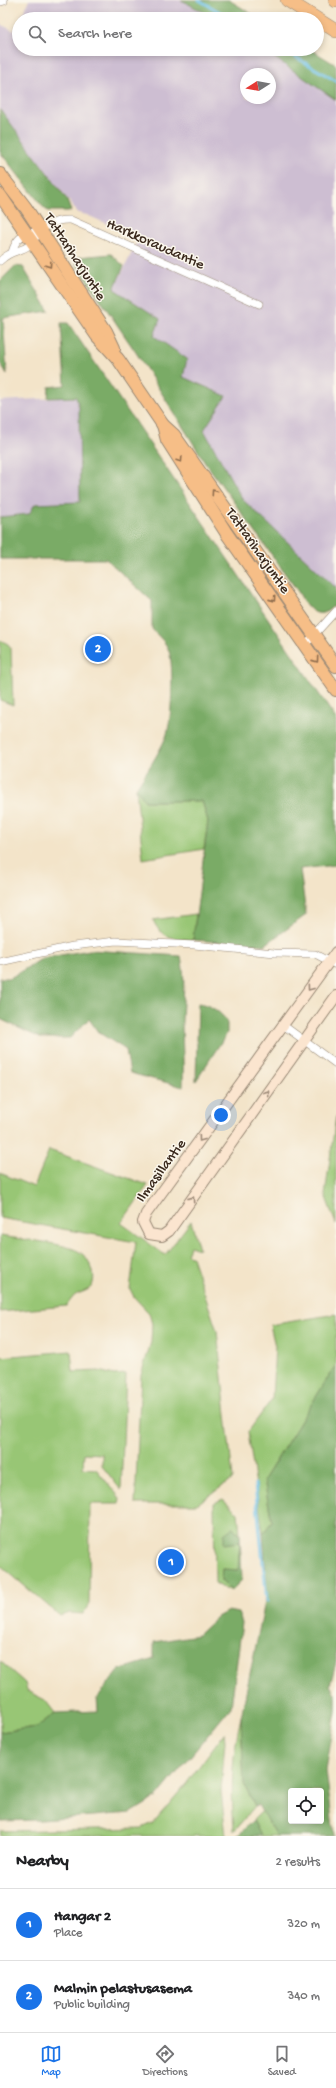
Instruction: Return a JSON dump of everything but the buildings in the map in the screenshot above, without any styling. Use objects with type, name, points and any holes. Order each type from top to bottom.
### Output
[{"type":"highway","points":[[287,0],[306,12]]},
{"type":"highway","points":[[324,23],[336,31]]},
{"type":"main road","name":"Tattariharjuntie","points":[[0,174],[40,230],[106,331],[118,359]]},
{"type":"main road","name":"Tattariharjuntie","points":[[0,195],[98,336],[118,359],[163,425],[174,435],[336,666]]},
{"type":"main road","name":"Tattariharjuntie","points":[[163,425],[167,440],[227,534],[336,690]]},
{"type":"main road","name":"Ilmasillantie","points":[[336,952],[333,963],[283,1025],[146,1214],[143,1222],[149,1234],[162,1236],[169,1231],[336,996]]},
{"type":"street","name":"Harkkoraudantie","points":[[12,252],[21,251],[31,238],[40,230],[55,221],[71,220],[259,304]]},
{"type":"street","points":[[0,261],[12,252],[15,242],[31,238],[40,230]]},
{"type":"street","points":[[305,645],[336,611]]},
{"type":"street","points":[[0,962],[73,946],[116,941],[194,945],[275,953],[315,954],[333,963]]},
{"type":"street","points":[[283,1025],[336,1064]]},
{"type":"shaded area","points":[[29,0],[181,0],[204,12],[23,12]]},
{"type":"shaded area","points":[[0,24],[12,30],[12,56],[272,56],[336,100],[336,590],[335,587],[242,499],[204,430],[225,396],[183,377],[187,359],[154,336],[160,319],[114,289],[139,238],[87,215],[78,213],[0,109]]},
{"type":"shaded area","points":[[76,397],[79,407],[80,503],[35,504],[29,514],[0,517],[0,401]]},
{"type":"green space","points":[[181,0],[229,0],[249,12],[204,12]]},
{"type":"green space","points":[[272,56],[321,56],[336,65],[336,100]]},
{"type":"green space","points":[[0,109],[66,198],[71,211],[48,211],[44,208],[0,152]]},
{"type":"green space","points":[[111,254],[124,266],[114,289],[160,319],[154,336],[187,359],[183,377],[226,396],[204,430],[242,499],[335,587],[336,586],[336,603],[330,609],[320,613],[315,612],[306,605],[299,593],[205,462],[137,354],[76,264],[78,257]]},
{"type":"green space","points":[[15,266],[23,267],[49,311],[3,318],[7,374],[0,363],[0,281]]},
{"type":"green space","points":[[61,323],[68,323],[336,719],[336,865],[300,869],[306,915],[265,945],[193,940],[208,821],[202,801],[145,801],[136,788],[156,757],[166,737],[170,719],[172,681],[171,658],[166,645],[152,629],[152,601],[106,559],[0,559],[0,517],[29,514],[35,504],[80,502],[79,407],[76,397],[48,398],[49,387],[65,385]]},
{"type":"green space","points":[[0,640],[8,644],[11,648],[13,705],[0,700]]},
{"type":"green space","points":[[136,788],[145,801],[202,801],[208,821],[204,849],[143,859]]},
{"type":"green space","points":[[196,914],[193,940],[174,938],[164,935],[156,927],[153,920]]},
{"type":"green space","points":[[90,950],[181,956],[184,981],[182,1020],[183,1087],[130,1073],[126,1050],[98,1032],[89,1019],[70,1038],[40,1038],[0,1019],[0,978],[10,978],[43,958]]},
{"type":"green space","points":[[198,1003],[211,1007],[221,1014],[227,1021],[227,1033],[196,1081]]},
{"type":"green space","points":[[336,1116],[336,1224],[325,1195]]},
{"type":"green space","points":[[49,1150],[148,1185],[121,1223],[165,1255],[191,1221],[199,1249],[190,1246],[187,1254],[192,1257],[217,1331],[233,1479],[197,1504],[135,1504],[141,1375],[151,1342],[152,1324],[149,1313],[134,1297],[130,1289],[136,1242],[0,1218],[0,1173],[34,1187]]},
{"type":"green space","points":[[0,1236],[55,1244],[81,1253],[89,1262],[93,1270],[94,1279],[92,1286],[88,1290],[74,1296],[66,1306],[0,1312]]},
{"type":"green space","points":[[336,1314],[336,1365],[264,1480],[272,1522],[263,1533],[248,1432],[272,1399],[275,1346],[270,1325]]},
{"type":"green space","points":[[71,1351],[73,1372],[99,1371],[114,1375],[126,1374],[121,1490],[102,1466],[102,1454],[84,1453],[83,1468],[96,1469],[120,1498],[119,1504],[90,1504],[89,1604],[83,1614],[69,1613],[60,1616],[0,1565],[0,1357]]},
{"type":"green space","points":[[336,1365],[336,1662],[330,1685],[336,1696],[336,1711],[326,1770],[334,1836],[276,1836],[258,1805],[255,1806],[244,1784],[241,1717],[267,1592],[263,1533],[272,1522],[264,1480]]},
{"type":"green space","points":[[223,1499],[238,1513],[240,1533],[232,1528],[240,1542],[238,1570],[222,1569],[221,1581],[232,1590],[225,1589],[215,1583],[214,1503]]},
{"type":"green space","points":[[232,1528],[240,1533],[242,1580],[232,1590],[221,1581],[222,1569],[238,1570],[240,1542],[224,1544],[224,1534]]},
{"type":"green space","points":[[228,1611],[238,1613],[242,1623],[231,1707],[157,1797],[131,1813],[41,1820],[0,1821],[0,1732],[37,1727],[55,1713],[98,1711],[97,1698],[119,1670],[154,1659],[154,1642],[198,1635],[217,1617]]},
{"type":"green space","points":[[0,1661],[25,1683],[27,1691],[45,1700],[55,1713],[37,1727],[0,1732]]},
{"type":"green space","points":[[241,1717],[244,1784],[255,1806],[234,1831],[232,1801],[233,1774],[235,1747]]},
{"type":"green space","points":[[224,1733],[225,1741],[221,1792],[226,1836],[1,1836],[0,1831],[142,1828],[153,1823],[186,1784]]},
{"type":"green space","points":[[262,1811],[276,1836],[261,1836],[253,1820]]},
{"type":"green space","points":[[253,1820],[261,1836],[238,1836],[238,1835]]},
{"type":"waterway","points":[[199,0],[220,12]]},
{"type":"waterway","points":[[294,56],[336,81]]},
{"type":"waterway","points":[[255,1484],[267,1601]]},
{"type":"place","name":"Malmin pelastusasema","points":[[98,649]]},
{"type":"place","name":"Hangar 2","points":[[171,1562]]}]
